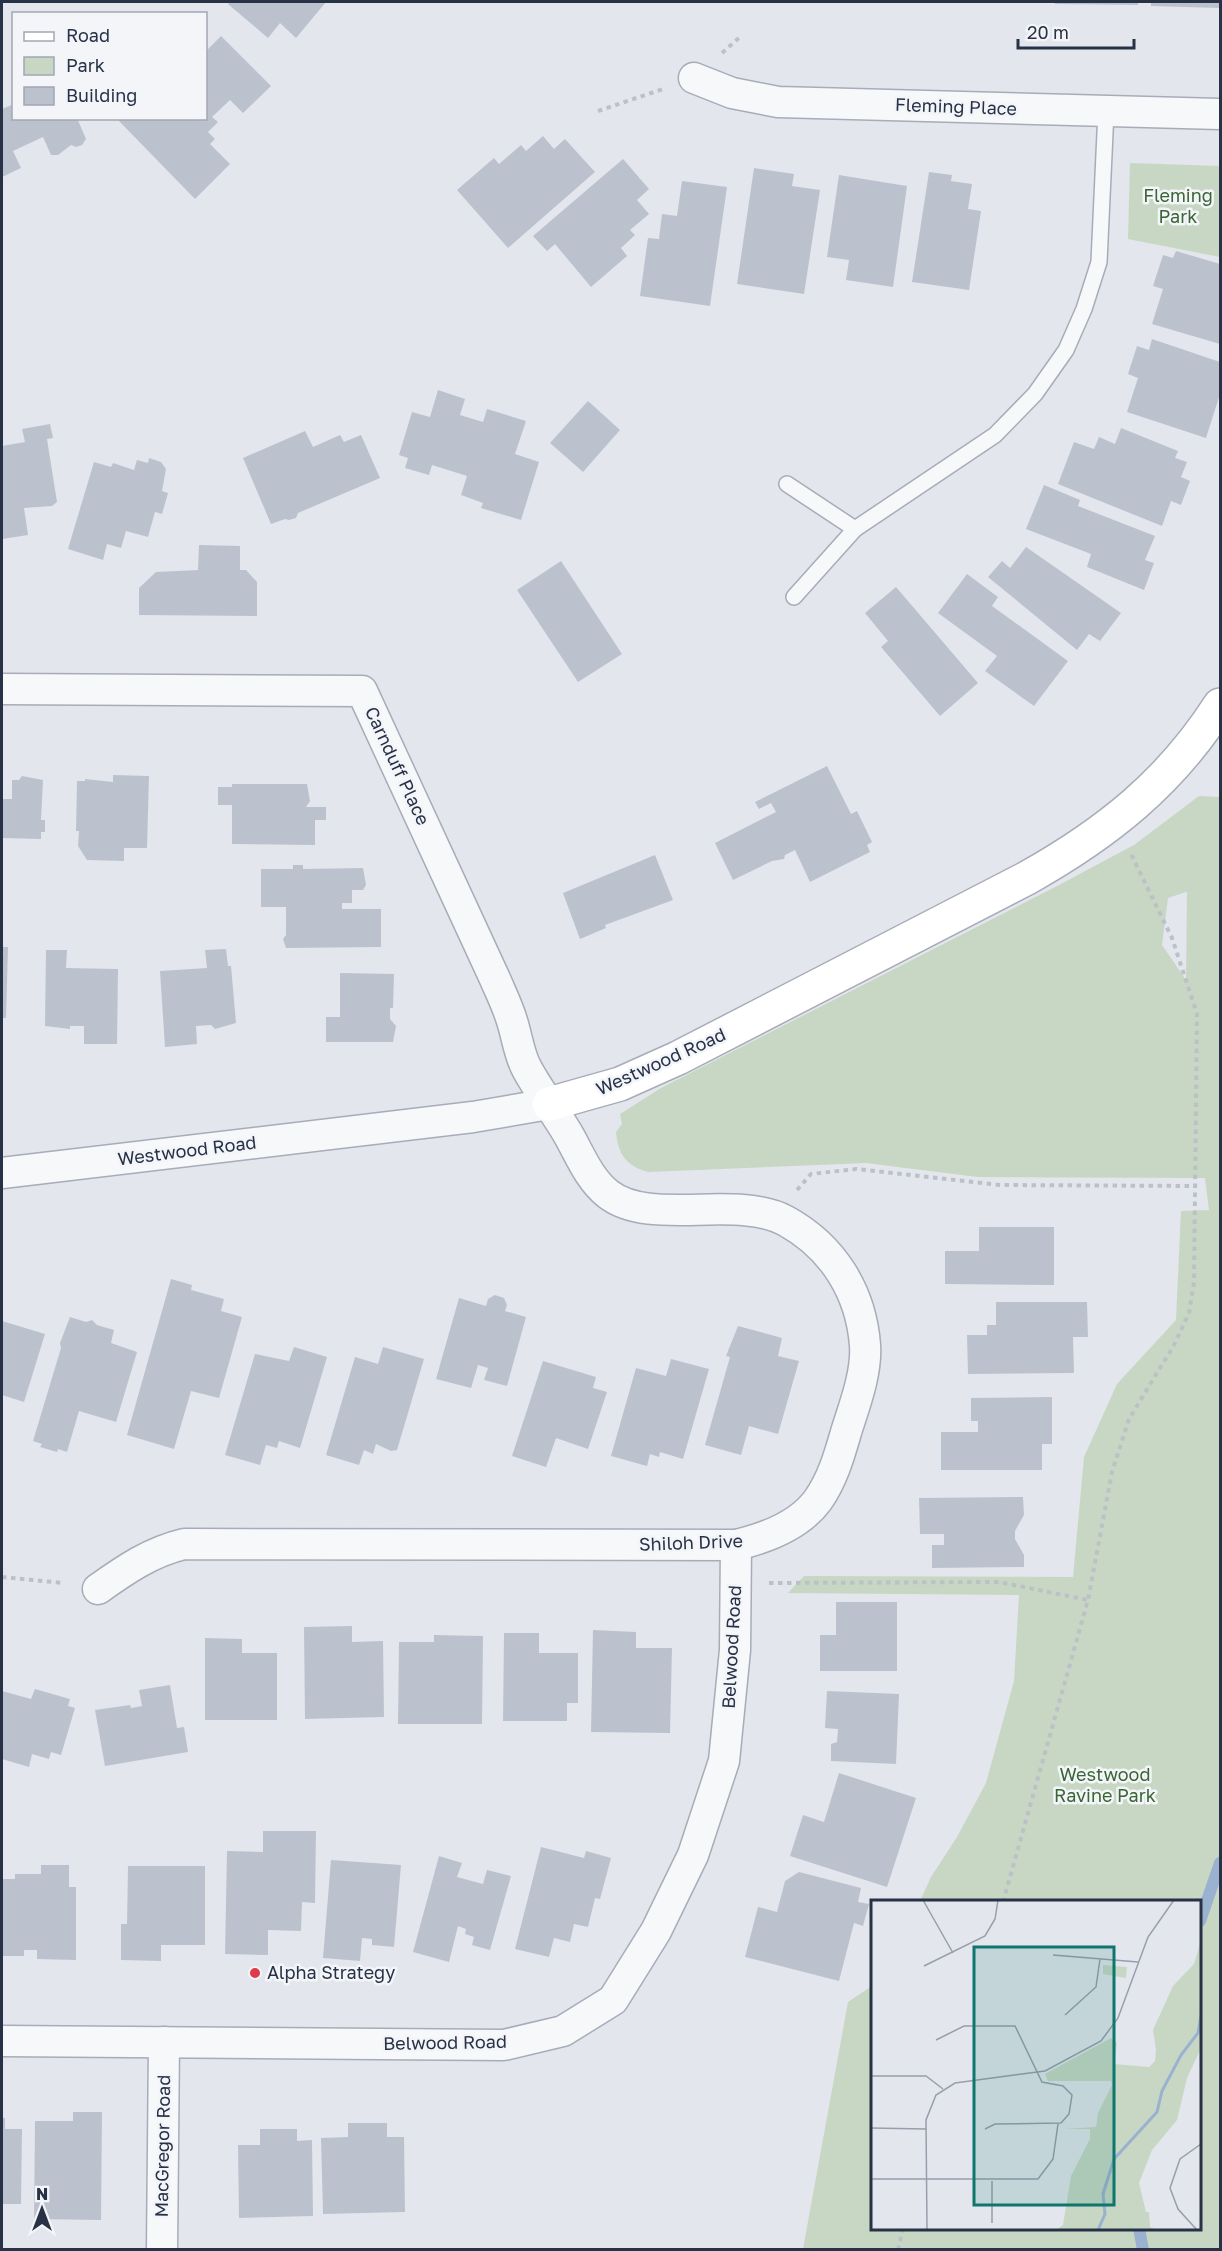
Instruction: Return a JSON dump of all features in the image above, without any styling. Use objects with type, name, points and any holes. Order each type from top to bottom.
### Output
[{"type":"street","name":"Fleming Place","points":[[694,78],[732,93],[778,102],[1221,114]]},
{"type":"street","name":"Carnduff Place","points":[[2,689],[362,691],[495,979],[512,1019],[527,1069],[549,1104]]},
{"type":"street","name":"Westwood Road","points":[[2,1173],[462,1118],[549,1104],[620,1084],[678,1058],[1073,852],[1115,822],[1162,781],[1202,734],[1221,705]]},
{"type":"street","name":"Shiloh Drive","points":[[98,1589],[139,1561],[160,1550],[184,1544],[736,1545],[761,1539],[791,1525],[817,1501],[836,1465],[858,1395],[866,1347],[856,1294],[832,1257],[809,1236],[784,1220],[731,1209],[654,1208],[633,1204],[609,1195],[594,1179],[549,1104]]},
{"type":"street","name":"Belwood Road","points":[[2,2041],[504,2045],[563,2031],[613,2000],[656,1931],[693,1855],[724,1761],[735,1650],[736,1545]]},
{"type":"street","name":"MacGregor Road","points":[[162,2250],[164,2042]]},
{"type":"lane","points":[[794,597],[855,529],[994,435],[1035,394],[1066,350],[1084,309],[1099,262],[1106,111]]},
{"type":"lane","points":[[787,484],[855,529]]},
{"type":"path","points":[[1004,1900],[1088,1600],[1112,1472],[1128,1419],[1174,1345],[1189,1313],[1194,1282],[1197,1014],[1172,938],[1115,822]]},
{"type":"path","points":[[795,1193],[811,1174],[856,1168],[1000,1185],[1196,1186]]},
{"type":"path","points":[[2,1577],[21,1577],[98,1589]]},
{"type":"path","points":[[765,1583],[999,1582],[1088,1600]]},
{"type":"path","points":[[898,2250],[903,2230]]},
{"type":"green space","name":"Fleming Park","points":[[1130,163],[1220,166],[1220,257],[1128,239]]},
{"type":"green space","name":"Westwood Ravine Park","points":[[1199,796],[1220,797],[1220,2249],[803,2249],[848,2002],[871,1985],[871,2230],[1201,2230],[1201,1900],[920,1900],[931,1877],[957,1837],[986,1783],[1014,1681],[1019,1595],[788,1593],[804,1576],[1073,1577],[1084,1457],[1117,1384],[1176,1320],[1181,1211],[1209,1210],[1205,1178],[978,1177],[866,1163],[648,1172],[634,1166],[624,1158],[616,1132],[622,1124],[620,1114],[661,1088],[1134,845]],"holes":[[[1187,892],[1186,980],[1162,945],[1168,898]]]},
{"type":"building","points":[[230,2],[326,2],[296,38],[280,23],[268,38],[228,4]]},
{"type":"building","points":[[1055,2],[1138,2],[1138,5],[1055,4]]},
{"type":"building","points":[[1151,2],[1219,2],[1219,8],[1151,6]]},
{"type":"building","points":[[221,36],[271,86],[243,113],[230,100],[212,117],[218,122],[208,132],[215,139],[210,144],[230,164],[195,199],[119,121],[207,120],[207,50]]},
{"type":"building","points":[[12,105],[12,120],[78,120],[86,139],[82,145],[76,147],[71,145],[58,155],[51,155],[43,137],[13,151],[21,168],[2,177],[2,109]]},
{"type":"building","points":[[543,136],[554,149],[565,139],[595,172],[508,248],[457,190],[494,158],[499,164],[521,145],[526,151]]},
{"type":"building","points":[[623,159],[649,189],[637,200],[649,214],[630,230],[635,235],[621,248],[627,256],[591,287],[555,244],[547,251],[533,236]]},
{"type":"building","points":[[754,168],[794,174],[792,186],[820,190],[804,294],[737,284]]},
{"type":"building","points":[[929,172],[952,175],[951,181],[972,184],[968,209],[981,211],[969,290],[912,282]]},
{"type":"building","points":[[839,175],[907,186],[893,287],[846,280],[849,260],[827,257]]},
{"type":"building","points":[[682,181],[727,187],[710,306],[640,296],[648,238],[659,239],[662,214],[677,216]]},
{"type":"building","points":[[1176,251],[1220,264],[1220,344],[1152,324],[1163,289],[1153,286],[1163,255],[1173,258]]},
{"type":"building","points":[[1152,339],[1220,362],[1220,394],[1206,438],[1127,412],[1138,378],[1128,374],[1137,346],[1149,350]]},
{"type":"building","points":[[438,390],[465,399],[460,415],[483,422],[487,409],[526,421],[515,454],[539,462],[521,520],[481,508],[483,503],[461,495],[467,476],[432,465],[429,475],[405,468],[408,458],[399,455],[412,412],[430,417]]},
{"type":"building","points":[[588,401],[620,430],[583,472],[550,443]]},
{"type":"building","points":[[50,424],[53,438],[47,439],[57,502],[52,506],[24,508],[28,535],[2,539],[2,446],[25,442],[22,429]]},
{"type":"building","points":[[1121,428],[1178,451],[1175,458],[1187,462],[1181,477],[1190,481],[1181,505],[1171,501],[1162,526],[1058,484],[1074,442],[1094,449],[1099,437],[1115,444]]},
{"type":"building","points":[[305,431],[313,447],[340,435],[344,442],[361,435],[380,478],[298,513],[296,518],[271,524],[243,458]]},
{"type":"building","points":[[149,458],[161,462],[166,469],[162,491],[168,493],[162,514],[155,512],[148,537],[126,531],[121,548],[107,544],[103,560],[68,549],[94,462],[111,467],[113,463],[134,470],[137,460],[148,463]]},
{"type":"building","points":[[1044,485],[1080,500],[1078,506],[1155,536],[1145,560],[1154,563],[1144,590],[1087,567],[1091,554],[1026,529]]},
{"type":"building","points":[[199,545],[240,546],[240,570],[246,570],[257,582],[257,616],[139,615],[139,588],[156,572],[198,570]]},
{"type":"building","points":[[1026,547],[1121,613],[1100,641],[1089,634],[1077,650],[988,577],[1002,561],[1010,568]]},
{"type":"building","points":[[561,561],[622,654],[578,682],[517,590]]},
{"type":"building","points":[[967,574],[998,597],[992,606],[1068,661],[1034,706],[985,671],[997,656],[938,613]]},
{"type":"building","points":[[896,587],[978,683],[940,716],[881,647],[888,641],[865,613]]},
{"type":"building","points":[[827,766],[851,814],[857,811],[872,842],[867,845],[870,852],[810,882],[795,850],[785,855],[784,859],[772,861],[733,880],[715,843],[776,812],[771,803],[759,809],[755,802]]},
{"type":"building","points":[[113,775],[149,776],[147,848],[124,848],[124,861],[87,860],[78,846],[79,831],[76,831],[77,781],[85,781],[85,779],[113,782]]},
{"type":"building","points":[[22,776],[43,780],[41,820],[45,820],[45,832],[41,832],[41,839],[2,838],[2,799],[12,799],[12,780],[19,780]]},
{"type":"building","points":[[232,784],[307,784],[310,801],[306,807],[326,807],[326,820],[315,820],[315,845],[232,844],[232,805],[218,805],[218,787],[232,787]]},
{"type":"building","points":[[655,855],[673,900],[605,925],[606,928],[580,939],[563,893]]},
{"type":"building","points":[[293,865],[303,865],[303,869],[363,868],[366,885],[363,890],[352,890],[352,903],[342,903],[342,909],[381,909],[381,947],[286,948],[283,939],[286,935],[286,907],[261,907],[261,869],[293,869]]},
{"type":"building","points":[[2,947],[8,947],[6,1018],[2,1018]]},
{"type":"building","points":[[226,949],[228,966],[231,966],[236,1023],[215,1029],[211,1025],[196,1026],[197,1044],[165,1047],[160,971],[207,968],[205,950]]},
{"type":"building","points":[[46,950],[67,950],[66,968],[118,969],[117,1044],[84,1044],[84,1026],[70,1026],[70,1029],[45,1026]]},
{"type":"building","points":[[340,973],[394,974],[393,1008],[390,1008],[390,1019],[396,1026],[393,1042],[326,1042],[326,1017],[340,1017]]},
{"type":"building","points":[[979,1227],[1054,1227],[1054,1285],[945,1284],[945,1251],[979,1251]]},
{"type":"building","points":[[171,1279],[192,1285],[191,1290],[224,1299],[221,1311],[242,1317],[219,1398],[191,1391],[174,1449],[127,1435]]},
{"type":"building","points":[[495,1295],[504,1298],[507,1305],[505,1311],[526,1317],[507,1386],[484,1380],[488,1368],[478,1365],[471,1388],[436,1379],[459,1298],[486,1306],[488,1299]]},
{"type":"building","points":[[996,1302],[1087,1302],[1088,1337],[1073,1337],[1074,1373],[968,1374],[967,1335],[987,1335],[987,1325],[996,1325]]},
{"type":"building","points":[[70,1317],[86,1322],[92,1320],[97,1325],[114,1330],[111,1343],[137,1352],[116,1422],[79,1411],[67,1452],[58,1449],[57,1452],[40,1447],[42,1444],[33,1441],[61,1348],[60,1343]]},
{"type":"building","points":[[2,1321],[45,1334],[24,1402],[2,1395]]},
{"type":"building","points":[[738,1326],[782,1338],[778,1356],[799,1361],[778,1434],[749,1426],[741,1455],[705,1445],[730,1357],[726,1356]]},
{"type":"building","points":[[294,1347],[327,1357],[300,1448],[279,1441],[277,1448],[266,1445],[260,1465],[225,1455],[255,1354],[289,1361]]},
{"type":"building","points":[[383,1347],[424,1359],[397,1450],[391,1451],[376,1444],[373,1454],[364,1450],[359,1465],[326,1455],[355,1357],[378,1364]]},
{"type":"building","points":[[671,1359],[709,1369],[683,1459],[660,1452],[659,1457],[650,1454],[647,1466],[611,1456],[636,1368],[666,1376]]},
{"type":"building","points":[[543,1361],[596,1377],[593,1388],[607,1392],[588,1449],[556,1438],[546,1467],[512,1456]]},
{"type":"building","points":[[1052,1397],[1052,1444],[1042,1444],[1042,1470],[941,1470],[941,1432],[978,1432],[978,1421],[971,1421],[971,1398]]},
{"type":"building","points":[[1023,1497],[1024,1515],[1015,1531],[1015,1539],[1024,1555],[1024,1567],[932,1568],[932,1545],[944,1545],[944,1534],[920,1534],[919,1498]]},
{"type":"building","points":[[836,1602],[897,1602],[897,1671],[820,1671],[820,1635],[836,1635]]},
{"type":"building","points":[[352,1626],[352,1642],[383,1641],[384,1717],[305,1719],[304,1627]]},
{"type":"building","points":[[593,1630],[636,1632],[636,1648],[672,1648],[670,1733],[591,1732]]},
{"type":"building","points":[[504,1633],[539,1633],[539,1653],[578,1653],[578,1703],[567,1703],[567,1721],[503,1721]]},
{"type":"building","points":[[434,1635],[483,1636],[482,1724],[398,1724],[399,1642],[434,1642]]},
{"type":"building","points":[[205,1638],[242,1639],[242,1653],[277,1653],[277,1720],[205,1720]]},
{"type":"building","points":[[170,1685],[177,1728],[184,1727],[188,1752],[105,1766],[95,1710],[130,1705],[131,1708],[142,1706],[139,1690]]},
{"type":"building","points":[[35,1689],[70,1699],[68,1706],[75,1708],[61,1755],[51,1752],[49,1759],[32,1754],[29,1767],[2,1759],[2,1691],[31,1699]]},
{"type":"building","points":[[827,1691],[899,1694],[896,1764],[831,1761],[831,1744],[837,1742],[838,1729],[825,1728]]},
{"type":"building","points":[[839,1773],[916,1798],[887,1887],[790,1856],[803,1815],[824,1822]]},
{"type":"building","points":[[263,1831],[316,1831],[315,1903],[302,1902],[301,1931],[268,1930],[268,1955],[225,1954],[227,1851],[263,1852]]},
{"type":"building","points":[[541,1847],[584,1858],[586,1851],[611,1858],[600,1899],[595,1898],[588,1927],[574,1924],[570,1942],[554,1938],[549,1957],[515,1949]]},
{"type":"building","points":[[439,1856],[462,1863],[457,1877],[483,1884],[487,1870],[511,1876],[490,1950],[472,1945],[474,1937],[465,1934],[466,1929],[458,1926],[449,1962],[413,1952]]},
{"type":"building","points":[[331,1860],[401,1865],[394,1947],[372,1945],[372,1939],[362,1938],[360,1961],[323,1958]]},
{"type":"building","points":[[41,1865],[69,1865],[69,1887],[76,1887],[76,1960],[37,1959],[37,1950],[24,1950],[24,1956],[2,1956],[2,1879],[15,1879],[15,1874],[41,1874]]},
{"type":"building","points":[[128,1866],[205,1866],[205,1945],[161,1945],[161,1961],[121,1960],[121,1924],[127,1924]]},
{"type":"building","points":[[799,1872],[861,1888],[858,1902],[869,1904],[863,1926],[854,1923],[839,1981],[745,1957],[758,1907],[777,1912],[785,1881]]},
{"type":"building","points":[[73,2112],[102,2112],[101,2220],[34,2219],[35,2121],[73,2121]]},
{"type":"building","points":[[2,2118],[5,2118],[5,2129],[22,2129],[21,2204],[2,2204]]},
{"type":"building","points":[[348,2123],[387,2123],[387,2137],[404,2137],[405,2212],[323,2214],[321,2138],[348,2137]]},
{"type":"building","points":[[260,2129],[297,2129],[297,2141],[312,2140],[313,2216],[239,2218],[238,2145],[260,2145]]},
{"type":"waterway","points":[[1201,1918],[1220,1863]]},
{"type":"waterway","points":[[1139,2230],[1143,2250]]},
{"type":"place","name":"Alpha Strategy","points":[[255,1973]]}]
